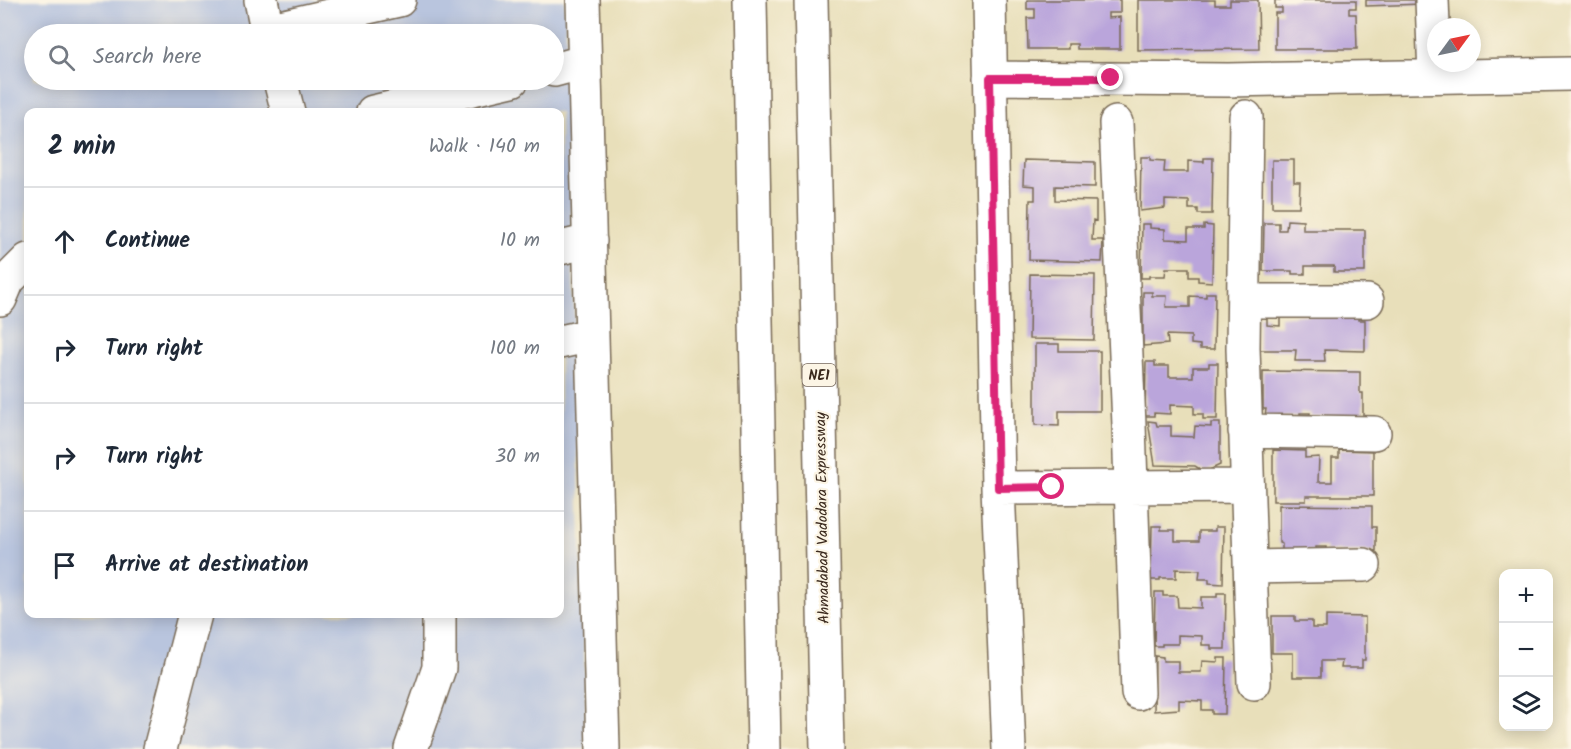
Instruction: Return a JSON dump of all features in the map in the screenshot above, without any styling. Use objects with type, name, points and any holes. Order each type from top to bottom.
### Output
[{"type":"main road","points":[[266,22],[399,0]]},
{"type":"main road","points":[[583,0],[569,66],[574,245],[592,335],[603,749]]},
{"type":"main road","points":[[750,0],[764,749]]},
{"type":"main road","name":"Ahmadabad Vadodara Expressway","points":[[811,0],[827,749]]},
{"type":"main road","points":[[988,0],[998,488],[1009,749]]},
{"type":"main road","points":[[1432,0],[1435,75]]},
{"type":"main road","points":[[990,78],[1228,80],[1571,74]]},
{"type":"main road","points":[[282,90],[287,108]]},
{"type":"main road","points":[[390,108],[469,90]]},
{"type":"main road","points":[[1246,117],[1245,431],[1254,683]]},
{"type":"main road","points":[[1116,123],[1138,693]]},
{"type":"main road","points":[[0,298],[8,280],[24,264]]},
{"type":"main road","points":[[1244,301],[1367,301]]},
{"type":"main road","points":[[564,341],[592,335]]},
{"type":"main road","points":[[1245,431],[1374,433]]},
{"type":"main road","points":[[998,488],[1247,486]]},
{"type":"main road","points":[[1250,567],[1364,565]]},
{"type":"main road","points":[[160,749],[194,618]]},
{"type":"main road","points":[[411,749],[439,668],[439,618]]},
{"type":"shaded area","points":[[0,0],[565,0],[587,749],[0,749]]},
{"type":"building","points":[[1027,0],[1120,0],[1120,13],[1108,13],[1108,18],[1120,17],[1120,49],[1077,49],[1077,44],[1068,44],[1068,49],[1028,49],[1027,18],[1035,18],[1035,9],[1027,9]]},
{"type":"building","points":[[1138,0],[1215,0],[1215,5],[1230,5],[1230,0],[1258,0],[1259,49],[1138,50]]},
{"type":"building","points":[[1275,0],[1356,0],[1356,8],[1349,8],[1349,14],[1356,14],[1357,49],[1275,49],[1275,13],[1282,13],[1282,8],[1275,8]]},
{"type":"building","points":[[1366,0],[1421,0],[1422,4],[1366,6]]},
{"type":"building","points":[[1141,157],[1165,161],[1164,172],[1188,172],[1188,161],[1204,162],[1204,158],[1213,158],[1212,214],[1198,214],[1198,209],[1189,209],[1189,201],[1165,200],[1165,208],[1140,211]]},
{"type":"building","points":[[1024,160],[1095,162],[1095,187],[1055,186],[1055,200],[1096,201],[1096,221],[1093,220],[1092,240],[1103,240],[1102,262],[1029,260],[1030,200],[1035,200],[1035,186],[1023,185]]},
{"type":"building","points":[[1272,160],[1294,160],[1294,182],[1300,182],[1299,207],[1272,207]]},
{"type":"building","points":[[1287,220],[1303,221],[1303,230],[1365,230],[1365,272],[1334,272],[1334,266],[1305,266],[1305,274],[1292,274],[1292,271],[1263,271],[1264,223],[1279,223],[1279,230],[1286,230]]},
{"type":"building","points":[[1142,224],[1150,224],[1150,228],[1165,229],[1165,239],[1188,240],[1188,229],[1204,229],[1204,225],[1213,226],[1212,282],[1198,281],[1198,277],[1189,277],[1189,268],[1166,268],[1165,276],[1141,278]]},
{"type":"building","points":[[1030,274],[1095,275],[1094,340],[1029,339]]},
{"type":"building","points":[[1143,292],[1152,292],[1152,296],[1167,296],[1166,307],[1190,307],[1190,296],[1206,297],[1206,293],[1215,293],[1214,349],[1200,349],[1200,345],[1191,344],[1191,336],[1167,335],[1168,344],[1143,346]]},
{"type":"building","points":[[1358,310],[1358,320],[1365,320],[1365,351],[1324,350],[1325,361],[1295,361],[1296,350],[1259,350],[1259,316],[1267,317],[1267,325],[1280,326],[1280,317]]},
{"type":"building","points":[[1035,344],[1059,344],[1059,351],[1100,351],[1100,411],[1059,411],[1059,426],[1035,425]]},
{"type":"building","points":[[1146,362],[1155,362],[1155,366],[1169,366],[1169,377],[1193,377],[1193,367],[1209,367],[1209,363],[1218,363],[1217,419],[1203,419],[1203,414],[1194,414],[1194,406],[1170,405],[1170,414],[1154,413],[1154,416],[1145,416]]},
{"type":"building","points":[[1263,371],[1360,372],[1363,417],[1310,417],[1310,413],[1300,413],[1300,417],[1265,416]]},
{"type":"building","points":[[1148,421],[1156,422],[1157,426],[1171,426],[1171,436],[1194,437],[1195,426],[1211,427],[1211,423],[1220,423],[1220,465],[1205,472],[1195,466],[1155,465]]},
{"type":"building","points":[[1273,450],[1305,451],[1305,458],[1319,457],[1318,482],[1332,482],[1332,458],[1339,458],[1339,450],[1373,451],[1373,496],[1306,496],[1306,501],[1273,501]]},
{"type":"building","points":[[1279,505],[1372,506],[1372,527],[1376,527],[1376,551],[1326,551],[1326,547],[1316,547],[1316,551],[1282,551],[1282,544],[1279,543]]},
{"type":"building","points":[[1152,526],[1161,526],[1161,530],[1175,530],[1175,541],[1199,541],[1199,531],[1215,531],[1215,527],[1224,527],[1223,584],[1209,583],[1209,579],[1199,579],[1200,570],[1176,569],[1176,578],[1151,580]]},
{"type":"building","points":[[1155,592],[1163,592],[1163,596],[1177,596],[1178,607],[1201,608],[1201,597],[1217,597],[1217,593],[1226,593],[1225,649],[1211,649],[1211,645],[1202,645],[1202,636],[1178,635],[1178,644],[1154,646]]},
{"type":"building","points":[[1272,616],[1295,616],[1295,621],[1312,621],[1312,628],[1326,628],[1326,616],[1365,617],[1365,660],[1362,660],[1362,668],[1341,668],[1342,661],[1321,661],[1321,677],[1293,677],[1293,653],[1272,653]]},
{"type":"building","points":[[1155,656],[1163,657],[1163,661],[1178,661],[1178,672],[1201,672],[1202,661],[1218,662],[1218,658],[1226,658],[1225,714],[1212,714],[1212,710],[1202,710],[1202,701],[1179,700],[1179,709],[1154,711]]},
{"type":"route","points":[[1052,487],[998,488],[990,78],[1111,78]]}]
